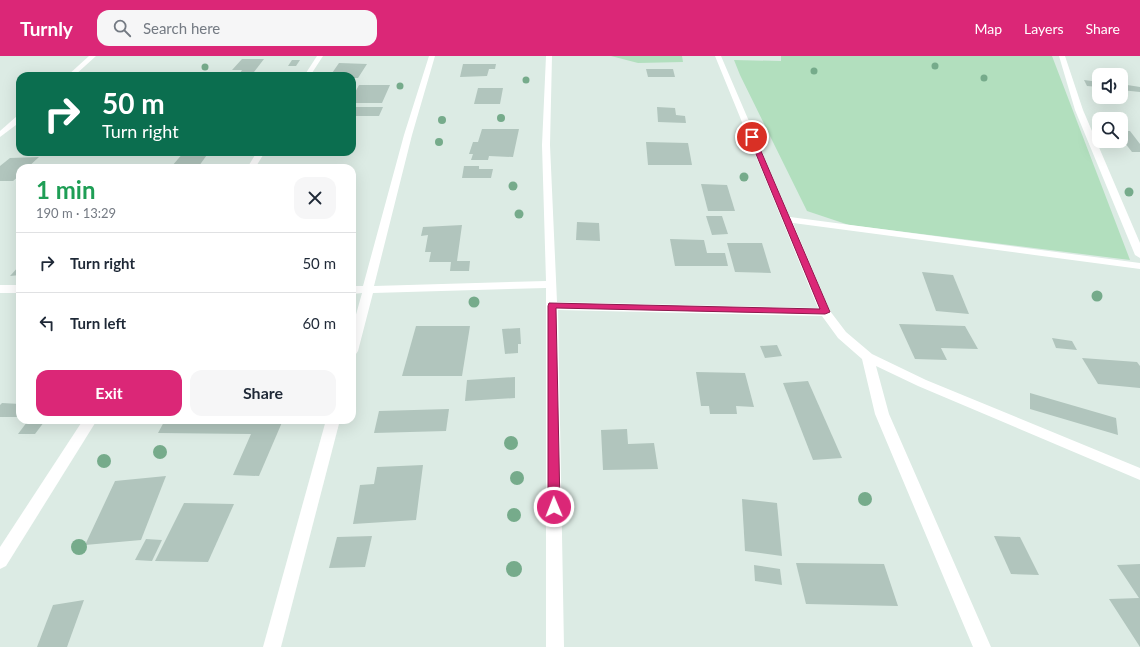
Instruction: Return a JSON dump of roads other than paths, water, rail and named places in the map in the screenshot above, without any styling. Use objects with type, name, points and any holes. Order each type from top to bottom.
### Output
[{"type":"street","points":[[75,72],[94,56]]},
{"type":"street","points":[[310,72],[320,56]]},
{"type":"street","points":[[356,336],[408,135],[432,56]]},
{"type":"street","points":[[549,56],[546,145],[552,306],[555,647]]},
{"type":"street","points":[[718,56],[825,312],[842,335],[868,357],[922,382],[1140,474]]},
{"type":"street","points":[[1062,56],[1079,110],[1140,255]]},
{"type":"street","points":[[0,135],[16,121]]},
{"type":"street","points":[[786,219],[1140,266]]},
{"type":"street","points":[[356,290],[551,284]]},
{"type":"street","points":[[0,289],[16,289]]},
{"type":"street","points":[[552,306],[825,312]]},
{"type":"street","points":[[868,357],[882,414],[982,647]]},
{"type":"street","points":[[0,561],[87,424]]},
{"type":"street","points":[[272,647],[333,424]]}]
